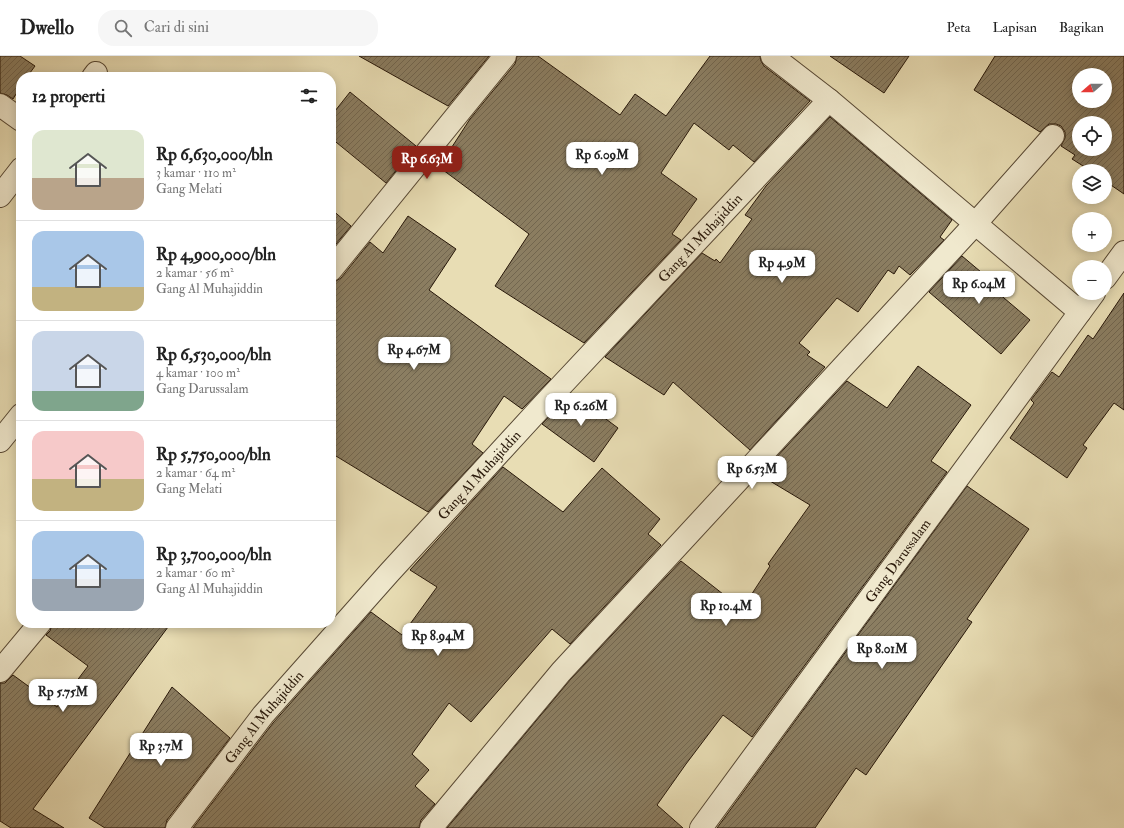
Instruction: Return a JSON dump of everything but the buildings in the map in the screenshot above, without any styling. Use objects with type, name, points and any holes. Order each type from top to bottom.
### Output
[{"type":"street","points":[[772,56],[829,100],[1080,312]]},
{"type":"street","points":[[336,264],[500,62]]},
{"type":"street","name":"Gang Al Muhajiddin","points":[[177,828],[263,714],[383,579],[829,100]]},
{"type":"street","points":[[0,105],[16,116]]},
{"type":"street","points":[[431,828],[561,672],[975,224],[1053,136]]},
{"type":"street","points":[[0,196],[16,175]]},
{"type":"street","points":[[1112,268],[1124,252]]},
{"type":"street","name":"Gang Darussalam","points":[[701,828],[1089,300]]},
{"type":"street","points":[[0,440],[16,421]]},
{"type":"street","points":[[0,671],[36,628]]}]
